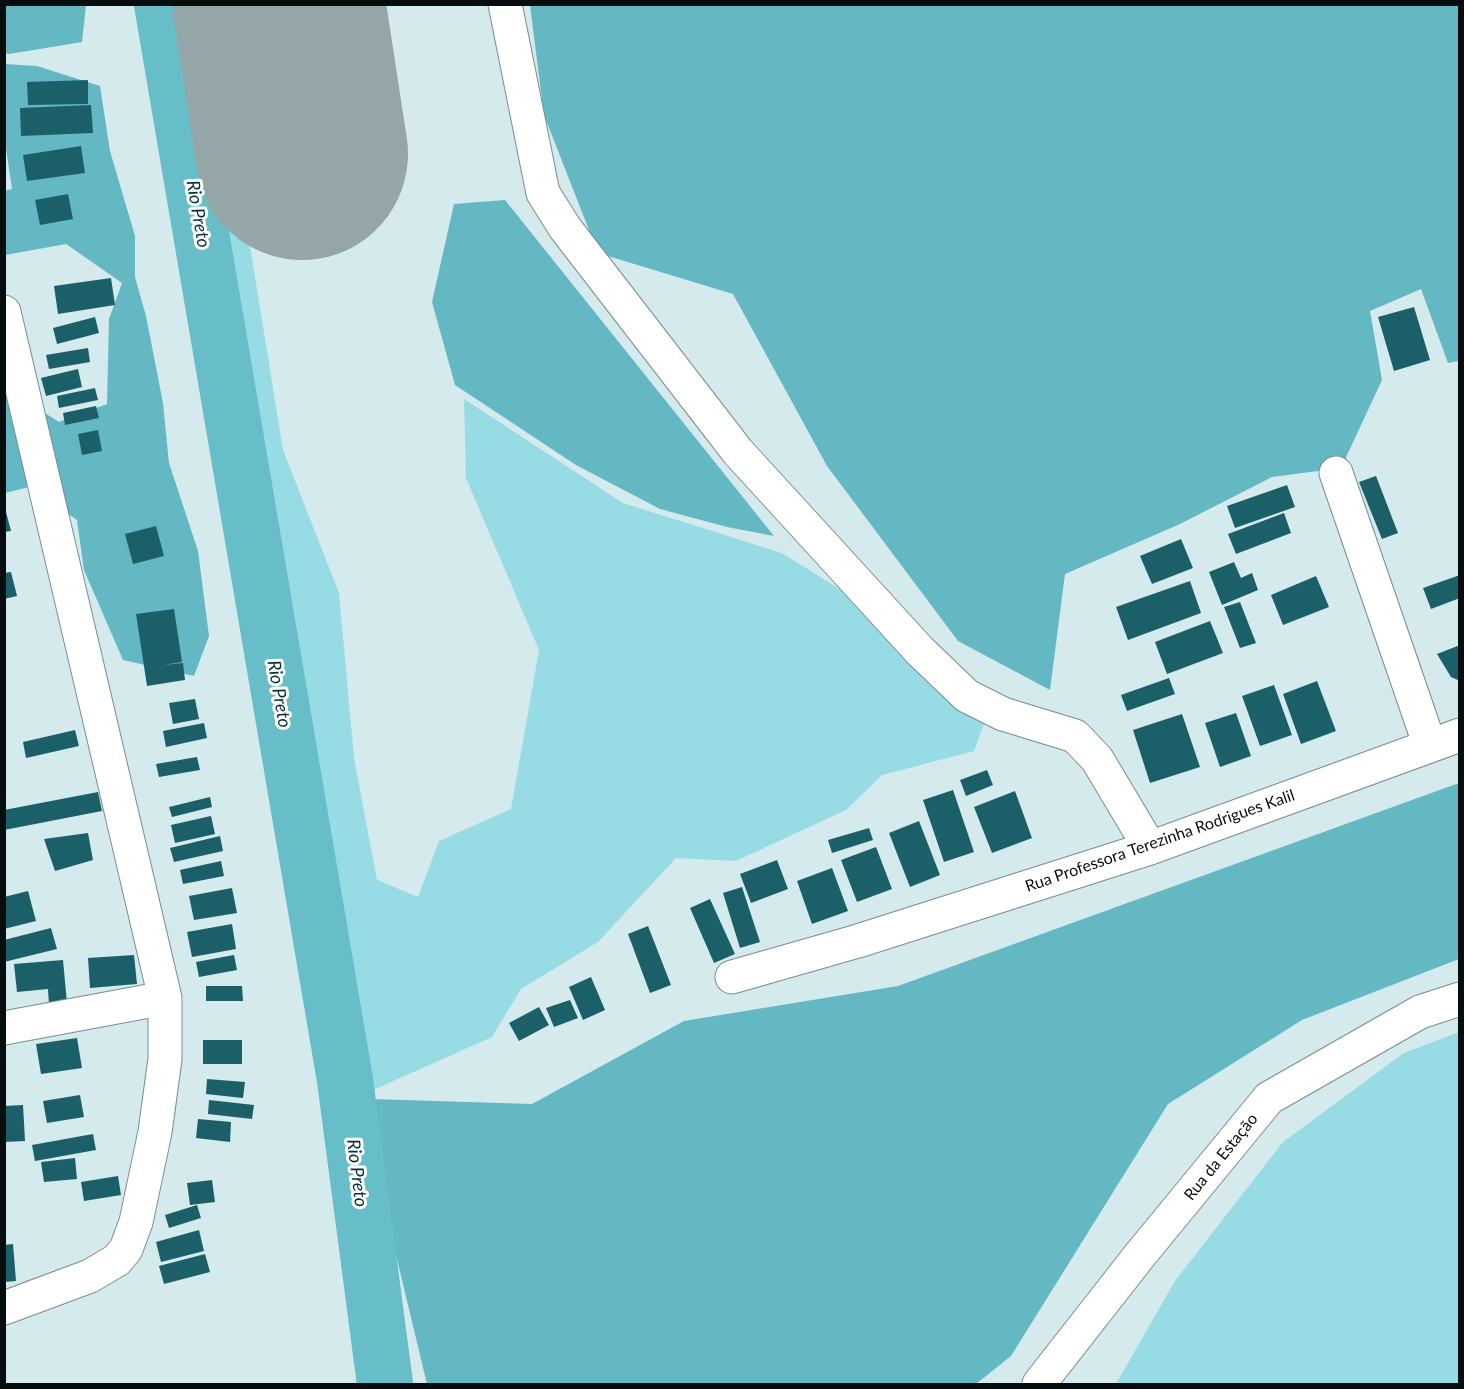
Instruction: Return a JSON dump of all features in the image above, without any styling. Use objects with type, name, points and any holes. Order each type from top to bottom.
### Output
[{"type":"street","points":[[505,4],[543,193],[565,228],[738,452],[920,651],[967,696],[1003,714],[1075,736],[1097,759],[1150,848]]},
{"type":"street","points":[[4,312],[165,998],[165,1059],[155,1132],[136,1222],[126,1249],[117,1260],[90,1276],[4,1308]]},
{"type":"street","points":[[1336,473],[1445,740]]},
{"type":"street","name":"Rua Professora Terezinha Rodrigues Kalil","points":[[732,977],[858,941],[1150,848],[1445,740]]},
{"type":"street","points":[[4,1028],[165,998]]},
{"type":"street","name":"Rua da Estação","points":[[1039,1384],[1140,1255],[1269,1098],[1420,1012],[1460,999]]},
{"type":"shaded area","points":[[4,5],[86,5],[82,42],[5,53]]},
{"type":"shaded area","points":[[184,5],[211,5],[283,450],[339,593],[354,758],[377,880],[418,897],[439,841],[511,809],[539,650],[466,478],[464,399],[623,503],[782,553],[857,600],[985,721],[974,751],[882,775],[846,810],[736,861],[676,858],[598,942],[521,989],[492,1037],[371,1091]]},
{"type":"shaded area","points":[[530,5],[1459,5],[1459,361],[1448,363],[1421,289],[1370,311],[1382,380],[1341,468],[1272,477],[1180,524],[1065,574],[1050,690],[958,641],[827,466],[733,294],[598,253],[544,115]]},
{"type":"shaded area","points":[[5,64],[37,66],[100,86],[110,151],[135,236],[135,277],[146,316],[163,403],[169,463],[198,551],[209,636],[194,676],[123,660],[84,570],[77,520],[29,487],[5,493],[4,387],[59,422],[107,404],[109,319],[122,283],[66,244],[5,255],[5,191],[12,189],[5,142]]},
{"type":"shaded area","points":[[505,200],[774,536],[727,527],[660,509],[576,465],[455,385],[432,302],[454,204]]},
{"type":"shaded area","points":[[1459,783],[1459,959],[1302,1020],[1168,1104],[1011,1356],[976,1384],[427,1384],[370,1147],[371,1099],[532,1104],[684,1021],[898,986]]},
{"type":"shaded area","points":[[1459,1032],[1459,1384],[1116,1384],[1175,1281],[1283,1142],[1404,1053]]},
{"type":"building","points":[[88,80],[88,104],[28,105],[27,82]]},
{"type":"building","points":[[91,105],[93,133],[21,136],[20,108]]},
{"type":"building","points":[[81,146],[85,173],[27,181],[23,155]]},
{"type":"building","points":[[68,194],[73,219],[40,225],[35,200]]},
{"type":"building","points":[[111,278],[115,305],[58,314],[54,286]]},
{"type":"building","points":[[1414,307],[1430,360],[1394,371],[1378,317]]},
{"type":"building","points":[[95,317],[99,333],[57,344],[53,328]]},
{"type":"building","points":[[88,348],[90,362],[49,369],[46,355]]},
{"type":"building","points":[[78,369],[82,387],[46,396],[41,378]]},
{"type":"building","points":[[95,388],[98,400],[59,408],[57,396]]},
{"type":"building","points":[[96,406],[99,418],[65,425],[63,413]]},
{"type":"building","points":[[98,430],[102,451],[82,455],[78,434]]},
{"type":"building","points":[[1376,476],[1398,533],[1382,539],[1359,482]]},
{"type":"building","points":[[1287,485],[1295,507],[1235,528],[1227,506]]},
{"type":"building","points":[[4,504],[11,531],[4,532]]},
{"type":"building","points":[[1284,513],[1291,533],[1236,554],[1228,534]]},
{"type":"building","points":[[156,526],[164,556],[133,564],[125,534]]},
{"type":"building","points":[[1181,539],[1193,568],[1152,584],[1140,556]]},
{"type":"building","points":[[1234,562],[1241,578],[1252,573],[1258,590],[1222,605],[1209,572]]},
{"type":"building","points":[[11,572],[17,596],[4,599],[4,573]]},
{"type":"building","points":[[1460,575],[1460,598],[1431,609],[1423,588]]},
{"type":"building","points":[[1316,576],[1329,607],[1283,625],[1271,595]]},
{"type":"building","points":[[1190,581],[1201,613],[1128,640],[1116,607]]},
{"type":"building","points":[[1240,602],[1256,643],[1240,648],[1224,607]]},
{"type":"building","points":[[174,609],[182,662],[163,665],[183,663],[185,680],[147,686],[136,614]]},
{"type":"building","points":[[1210,621],[1223,653],[1167,674],[1155,642]]},
{"type":"building","points":[[1460,645],[1460,681],[1451,677],[1437,654]]},
{"type":"building","points":[[1169,678],[1175,694],[1127,711],[1121,695]]},
{"type":"building","points":[[1317,681],[1336,731],[1301,744],[1283,694]]},
{"type":"building","points":[[1274,685],[1292,735],[1260,746],[1242,696]]},
{"type":"building","points":[[195,699],[199,719],[173,724],[169,703]]},
{"type":"building","points":[[1236,713],[1251,756],[1220,767],[1205,723]]},
{"type":"building","points":[[1182,714],[1200,767],[1150,783],[1133,730]]},
{"type":"building","points":[[204,723],[207,738],[166,747],[163,731]]},
{"type":"building","points":[[75,730],[79,746],[26,758],[23,742]]},
{"type":"building","points":[[197,757],[200,770],[159,777],[156,764]]},
{"type":"building","points":[[987,770],[993,785],[966,796],[960,780]]},
{"type":"building","points":[[953,790],[974,852],[944,862],[923,800]]},
{"type":"building","points":[[1015,791],[1032,838],[992,853],[974,807]]},
{"type":"building","points":[[98,792],[102,811],[4,830],[4,810]]},
{"type":"building","points":[[210,797],[212,807],[172,817],[169,807]]},
{"type":"building","points":[[211,816],[215,834],[175,843],[171,825]]},
{"type":"building","points":[[919,821],[940,875],[910,887],[889,833]]},
{"type":"building","points":[[869,828],[873,840],[832,853],[828,840]]},
{"type":"building","points":[[88,833],[93,860],[55,871],[44,839]]},
{"type":"building","points":[[220,836],[223,851],[174,862],[170,848]]},
{"type":"building","points":[[876,847],[892,889],[857,902],[841,860]]},
{"type":"building","points":[[777,860],[788,889],[751,903],[740,874]]},
{"type":"building","points":[[221,861],[224,876],[183,884],[180,870]]},
{"type":"building","points":[[832,868],[848,911],[812,924],[797,881]]},
{"type":"building","points":[[742,887],[760,942],[740,948],[723,893]]},
{"type":"building","points":[[232,888],[237,913],[194,920],[189,896]]},
{"type":"building","points":[[28,891],[36,921],[4,929],[4,897]]},
{"type":"building","points":[[710,899],[735,954],[714,963],[690,908]]},
{"type":"building","points":[[232,924],[236,949],[192,957],[187,932]]},
{"type":"building","points":[[648,926],[671,985],[650,993],[628,934]]},
{"type":"building","points":[[51,928],[57,949],[4,962],[4,940]]},
{"type":"building","points":[[134,955],[137,984],[90,988],[88,958]]},
{"type":"building","points":[[234,955],[237,970],[199,977],[196,962]]},
{"type":"building","points":[[63,960],[67,1003],[49,1005],[48,989],[17,992],[14,964]]},
{"type":"building","points":[[591,977],[605,1010],[583,1020],[569,987]]},
{"type":"building","points":[[206,986],[242,986],[243,1001],[206,1001]]},
{"type":"building","points":[[570,1000],[578,1018],[554,1027],[546,1008]]},
{"type":"building","points":[[539,1007],[549,1025],[519,1041],[509,1023]]},
{"type":"building","points":[[77,1038],[82,1068],[41,1074],[36,1044]]},
{"type":"building","points":[[203,1040],[242,1040],[242,1064],[203,1064]]},
{"type":"building","points":[[207,1079],[245,1082],[243,1098],[206,1094]]},
{"type":"building","points":[[80,1095],[84,1117],[47,1123],[43,1101]]},
{"type":"building","points":[[209,1100],[254,1105],[252,1119],[208,1114]]},
{"type":"building","points":[[23,1105],[25,1141],[4,1142],[4,1106]]},
{"type":"building","points":[[198,1119],[231,1122],[230,1142],[196,1138]]},
{"type":"building","points":[[93,1134],[96,1150],[35,1161],[32,1145]]},
{"type":"building","points":[[75,1158],[77,1179],[44,1182],[41,1162]]},
{"type":"building","points":[[118,1176],[121,1195],[84,1201],[81,1182]]},
{"type":"building","points":[[212,1180],[215,1202],[190,1205],[187,1183]]},
{"type":"building","points":[[197,1205],[201,1218],[169,1228],[165,1215]]},
{"type":"building","points":[[199,1230],[204,1251],[161,1262],[156,1242]]},
{"type":"building","points":[[13,1244],[16,1281],[4,1282],[4,1245]]},
{"type":"building","points":[[205,1254],[210,1272],[164,1284],[159,1266]]},
{"type":"waterway","name":"Rio Preto","points":[[162,4],[345,1080],[385,1384]]},
{"type":"runway","points":[[279,4],[302,154]]}]
